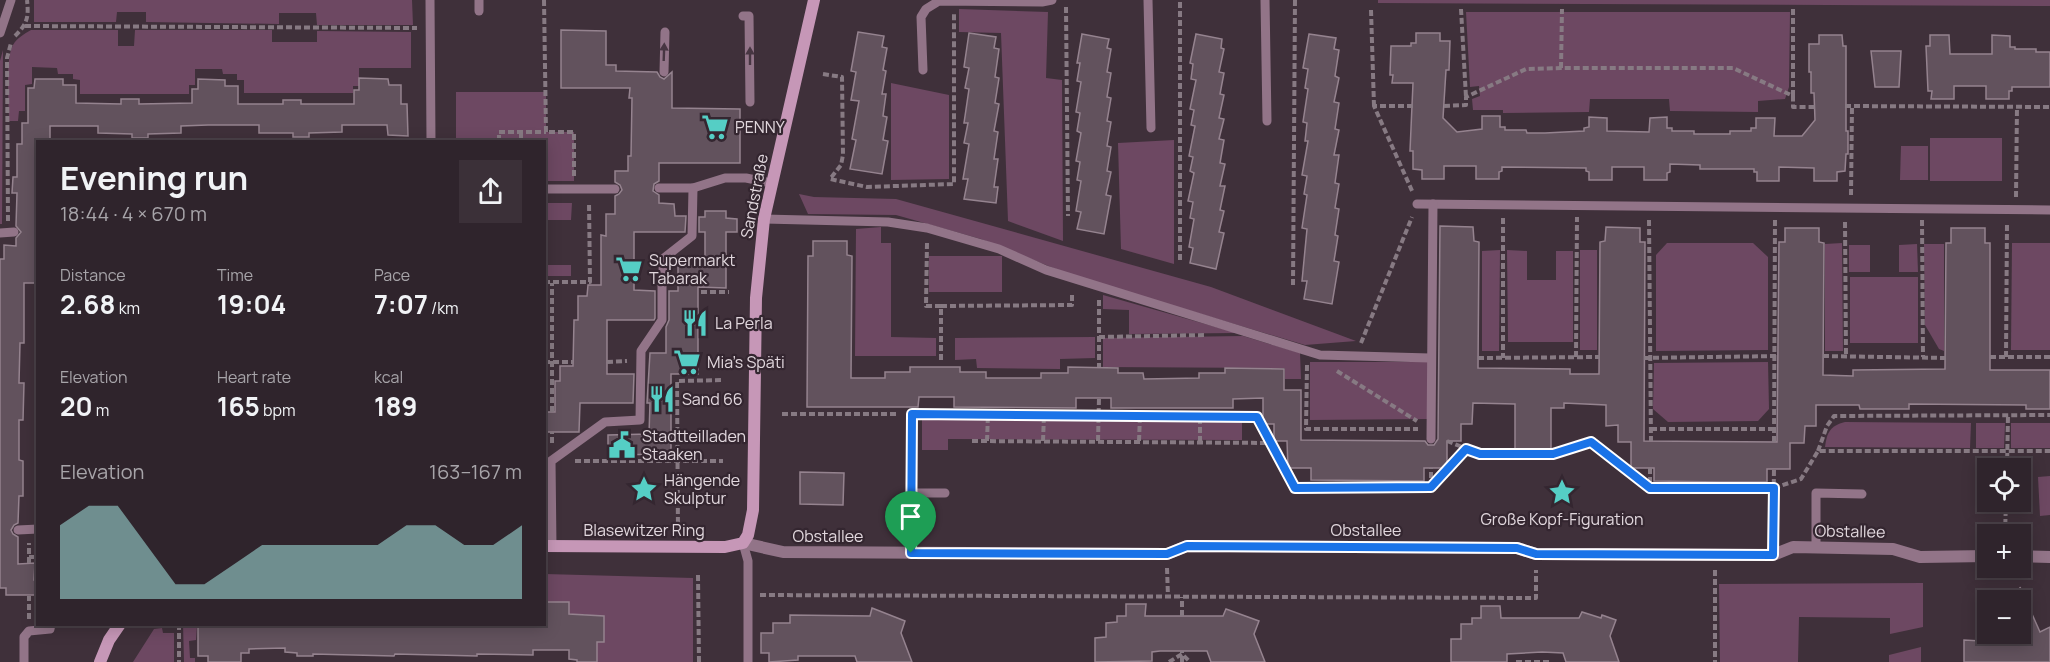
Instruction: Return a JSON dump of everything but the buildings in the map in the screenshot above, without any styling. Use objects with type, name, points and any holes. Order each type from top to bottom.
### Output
[{"type":"street","name":"Sandstraße","points":[[743,543],[748,535],[753,510],[756,298],[764,219],[814,0]]},
{"type":"street","name":"Blasewitzer Ring","points":[[548,546],[725,548],[743,543]]},
{"type":"street","name":"Obstallee","points":[[743,543],[783,552],[1167,554],[1187,546],[1211,546],[1517,548],[1536,554],[1773,555],[1792,547],[1893,549],[1920,557],[1977,556]]},
{"type":"street","points":[[2031,556],[2050,557]]},
{"type":"street","points":[[100,662],[109,640],[119,626]]},
{"type":"lane","points":[[0,33],[10,0]]},
{"type":"lane","points":[[430,0],[430,140]]},
{"type":"lane","points":[[479,0],[479,11]]},
{"type":"lane","points":[[923,70],[921,17],[926,9],[939,1],[1042,2],[1052,0]]},
{"type":"lane","points":[[1148,0],[1151,128]]},
{"type":"lane","points":[[1265,0],[1267,121]]},
{"type":"lane","points":[[743,16],[749,16],[750,102]]},
{"type":"lane","points":[[664,72],[665,32]]},
{"type":"lane","points":[[659,188],[693,188],[725,178],[746,178],[771,183]]},
{"type":"lane","points":[[548,546],[551,461],[605,422],[640,420],[641,351],[662,320],[664,258],[692,236],[693,188]]},
{"type":"lane","points":[[546,189],[615,189]]},
{"type":"lane","points":[[1417,204],[2050,210]]},
{"type":"lane","points":[[1430,434],[1433,204]]},
{"type":"lane","points":[[764,219],[888,222],[927,228],[999,249],[1072,279],[1320,355],[1430,358]]},
{"type":"lane","points":[[911,553],[912,414]]},
{"type":"lane","points":[[912,493],[945,493]]},
{"type":"lane","points":[[1816,548],[1816,494],[1862,494]]},
{"type":"lane","points":[[18,530],[33,530]]},
{"type":"lane","points":[[743,543],[748,561],[748,662]]},
{"type":"lane","points":[[24,662],[24,636],[29,631],[50,629],[51,626]]},
{"type":"path","points":[[7,232],[7,58],[9,45],[25,26],[28,14],[27,0]]},
{"type":"path","points":[[544,0],[546,132]]},
{"type":"path","points":[[1066,0],[1068,216]]},
{"type":"path","points":[[1179,260],[1180,0]]},
{"type":"path","points":[[1293,285],[1295,0]]},
{"type":"path","points":[[823,74],[842,77],[843,155],[840,165],[830,179],[867,187],[954,184],[954,1]]},
{"type":"path","points":[[1444,106],[1466,105],[1461,9]]},
{"type":"path","points":[[1561,68],[1562,9]]},
{"type":"path","points":[[1793,9],[1793,107],[1815,107]]},
{"type":"path","points":[[1355,357],[1417,204],[1374,106],[1371,10]]},
{"type":"path","points":[[25,26],[430,28]]},
{"type":"path","points":[[1466,97],[1526,69],[1561,68],[1733,68],[1793,96]]},
{"type":"path","points":[[1374,106],[1413,106]]},
{"type":"path","points":[[1845,106],[2050,107]]},
{"type":"path","points":[[1846,356],[1852,107]]},
{"type":"path","points":[[2006,357],[2017,107]]},
{"type":"path","points":[[499,140],[499,132],[574,132],[574,189]]},
{"type":"path","points":[[521,132],[521,140]]},
{"type":"path","points":[[546,282],[590,282],[589,189]]},
{"type":"path","points":[[1503,205],[1503,358]]},
{"type":"path","points":[[1576,357],[1577,205]]},
{"type":"path","points":[[1649,206],[1651,441]]},
{"type":"path","points":[[1774,442],[1775,207]]},
{"type":"path","points":[[1922,209],[1923,357]]},
{"type":"path","points":[[927,228],[926,306],[1072,305],[1072,279]]},
{"type":"path","points":[[552,282],[552,412]]},
{"type":"path","points":[[1099,287],[1099,367]]},
{"type":"path","points":[[701,292],[729,292]]},
{"type":"path","points":[[941,306],[941,360]]},
{"type":"path","points":[[1099,337],[1206,335]]},
{"type":"path","points":[[1307,351],[1306,429],[1430,434]]},
{"type":"path","points":[[1478,358],[1600,357]]},
{"type":"path","points":[[1644,358],[1776,357]]},
{"type":"path","points":[[1823,357],[1946,358]]},
{"type":"path","points":[[1990,357],[2050,357]]},
{"type":"path","points":[[607,362],[640,361]]},
{"type":"path","points":[[546,362],[573,362]]},
{"type":"path","points":[[1335,369],[1430,434]]},
{"type":"path","points":[[678,548],[677,381],[724,380]]},
{"type":"path","points":[[1098,441],[1099,398]]},
{"type":"path","points":[[782,414],[1257,417],[1295,488],[1431,487],[1466,449]]},
{"type":"path","points":[[987,441],[988,414]]},
{"type":"path","points":[[1043,441],[1044,415]]},
{"type":"path","points":[[1447,441],[1480,454],[1553,454],[1591,442],[1650,488],[1774,488],[1801,479],[1818,451],[1827,426],[1834,416],[2050,415]]},
{"type":"path","points":[[1139,441],[1140,416]]},
{"type":"path","points":[[1200,416],[1200,442]]},
{"type":"path","points":[[2008,416],[2008,458]]},
{"type":"path","points":[[1651,429],[1774,429]]},
{"type":"path","points":[[972,441],[1270,443]]},
{"type":"path","points":[[1818,451],[2050,451]]},
{"type":"path","points":[[551,461],[723,461]]},
{"type":"path","points":[[1431,468],[1431,487]]},
{"type":"path","points":[[1650,468],[1650,488]]},
{"type":"path","points":[[1773,555],[1774,469]]},
{"type":"path","points":[[33,530],[29,560],[36,558]]},
{"type":"path","points":[[1167,554],[1168,597]]},
{"type":"path","points":[[748,595],[1536,598],[1536,554]]},
{"type":"path","points":[[1714,555],[1715,662]]},
{"type":"path","points":[[698,575],[699,662]]},
{"type":"path","points":[[29,596],[29,631]]},
{"type":"path","points":[[1182,597],[1182,616]]},
{"type":"path","points":[[179,626],[179,662]]},
{"type":"path","points":[[1169,662],[1182,653]]},
{"type":"path","points":[[1182,653],[1182,662]]},
{"type":"path","points":[[1182,653],[1190,662]]},
{"type":"path","points":[[1516,662],[1551,662]]},
{"type":"shaded area","points":[[34,0],[412,0],[413,25],[317,25],[316,13],[279,13],[279,24],[146,22],[146,12],[117,12],[116,22],[34,22]]},
{"type":"shaded area","points":[[1378,0],[2050,0],[2050,6],[1378,3]]},
{"type":"shaded area","points":[[959,9],[1048,12],[1046,78],[1062,80],[1063,241],[1008,221],[1001,33],[959,32]]},
{"type":"shaded area","points":[[1466,12],[1790,12],[1789,87],[1785,99],[1758,101],[1758,112],[1670,111],[1669,99],[1590,99],[1589,112],[1503,113],[1503,110],[1473,110],[1472,99],[1480,96],[1479,86],[1470,87]]},
{"type":"shaded area","points":[[31,30],[118,30],[118,46],[134,46],[135,30],[272,30],[272,42],[317,42],[317,31],[411,32],[411,68],[359,68],[359,86],[353,86],[353,93],[244,93],[244,80],[237,80],[237,74],[223,74],[222,69],[195,69],[195,85],[189,85],[189,94],[80,94],[80,80],[73,79],[73,74],[58,74],[57,68],[32,67],[32,84],[25,85],[25,111],[19,111],[18,121],[9,121],[9,60],[13,45]]},
{"type":"shaded area","points":[[3,50],[2,224],[0,224],[0,61]]},
{"type":"shaded area","points":[[891,83],[949,95],[949,179],[891,180]]},
{"type":"shaded area","points":[[456,92],[546,92],[546,132],[574,132],[574,181],[546,181],[546,140],[456,140]]},
{"type":"shaded area","points":[[1930,138],[2002,138],[2002,181],[1930,181]]},
{"type":"shaded area","points":[[1174,140],[1174,264],[1121,249],[1118,143]]},
{"type":"shaded area","points":[[1901,146],[1928,146],[1928,180],[1900,180]]},
{"type":"shaded area","points":[[546,194],[547,203],[572,203],[571,220],[548,220],[547,265],[571,265],[571,276],[546,276]]},
{"type":"shaded area","points":[[799,194],[814,197],[896,199],[1211,287],[1356,341],[1305,345],[1071,275],[981,239],[896,215],[808,214]]},
{"type":"shaded area","points":[[881,227],[881,243],[891,243],[891,337],[936,338],[936,356],[855,356],[856,229]]},
{"type":"shaded area","points":[[1667,243],[1753,243],[1768,257],[1768,350],[1656,351],[1656,255]]},
{"type":"shaded area","points":[[1842,243],[1843,351],[1825,351],[1825,244]]},
{"type":"shaded area","points":[[2012,243],[2050,243],[2050,350],[2011,350]]},
{"type":"shaded area","points":[[1917,244],[1918,272],[1899,272],[1899,245]]},
{"type":"shaded area","points":[[1924,244],[1944,244],[1944,351],[1939,349],[1925,325]]},
{"type":"shaded area","points":[[1849,245],[1870,245],[1870,272],[1849,272]]},
{"type":"shaded area","points":[[1500,250],[1499,351],[1482,351],[1482,251]]},
{"type":"shaded area","points":[[1507,250],[1527,251],[1527,280],[1556,280],[1556,251],[1573,251],[1573,342],[1508,342]]},
{"type":"shaded area","points":[[1580,250],[1597,250],[1597,350],[1580,350]]},
{"type":"shaded area","points":[[929,256],[1002,256],[1002,292],[929,292]]},
{"type":"shaded area","points":[[1850,277],[1918,277],[1918,343],[1850,343]]},
{"type":"shaded area","points":[[1103,295],[1237,333],[1129,334],[1129,310],[1103,309]]},
{"type":"shaded area","points":[[1243,336],[1300,353],[1301,379],[1285,379],[1285,368],[1103,367],[1103,338]]},
{"type":"shaded area","points":[[1095,337],[1095,358],[1060,359],[1060,369],[977,368],[976,359],[955,360],[955,338]]},
{"type":"shaded area","points":[[1310,362],[1428,362],[1428,419],[1310,420]]},
{"type":"shaded area","points":[[1768,362],[1769,409],[1758,421],[1668,422],[1653,409],[1654,363]]},
{"type":"shaded area","points":[[922,417],[1242,418],[1242,440],[948,439],[948,450],[922,450]]},
{"type":"shaded area","points":[[1845,422],[1971,423],[1970,448],[1825,447],[1830,430]]},
{"type":"shaded area","points":[[1976,423],[2005,423],[2004,448],[1976,448]]},
{"type":"shaded area","points":[[2011,423],[2050,423],[2050,448],[2011,448]]},
{"type":"shaded area","points":[[2050,476],[2050,515],[2040,516],[2038,477]]},
{"type":"shaded area","points":[[546,574],[693,578],[693,662],[597,662],[597,642],[603,642],[585,614],[569,614],[569,602],[546,602]]},
{"type":"shaded area","points":[[1923,583],[1923,627],[1890,634],[1890,618],[1799,617],[1798,662],[1720,662],[1719,584]]},
{"type":"shaded area","points":[[183,626],[197,626],[196,640],[189,641],[190,658],[195,658],[195,662],[184,662]]},
{"type":"shaded area","points":[[162,628],[163,633],[174,633],[174,662],[133,662],[154,629]]},
{"type":"shaded area","points":[[1921,647],[1921,662],[1889,662],[1889,655]]},
{"type":"place","name":"PENNY","points":[[715,127]]},
{"type":"place","name":"Supermarkt Tabarak","points":[[629,269]]},
{"type":"place","name":"La Perla","points":[[695,323]]},
{"type":"place","name":"Mia's Späti","points":[[687,362]]},
{"type":"place","name":"Sand 66","points":[[662,399]]},
{"type":"place","name":"Stadtteilladen Staaken","points":[[622,445]]},
{"type":"place","name":"Hängende Skulptur","points":[[644,489]]},
{"type":"place","name":"Große Kopf-Figuration","points":[[1562,492]]},
{"type":"route","points":[[912,414],[1257,417],[1295,488],[1431,487],[1466,449],[1480,454],[1553,454],[1591,442],[1650,488],[1774,488],[1773,555],[1536,554],[1517,548],[1187,546],[1167,554],[911,553],[912,414]]}]
